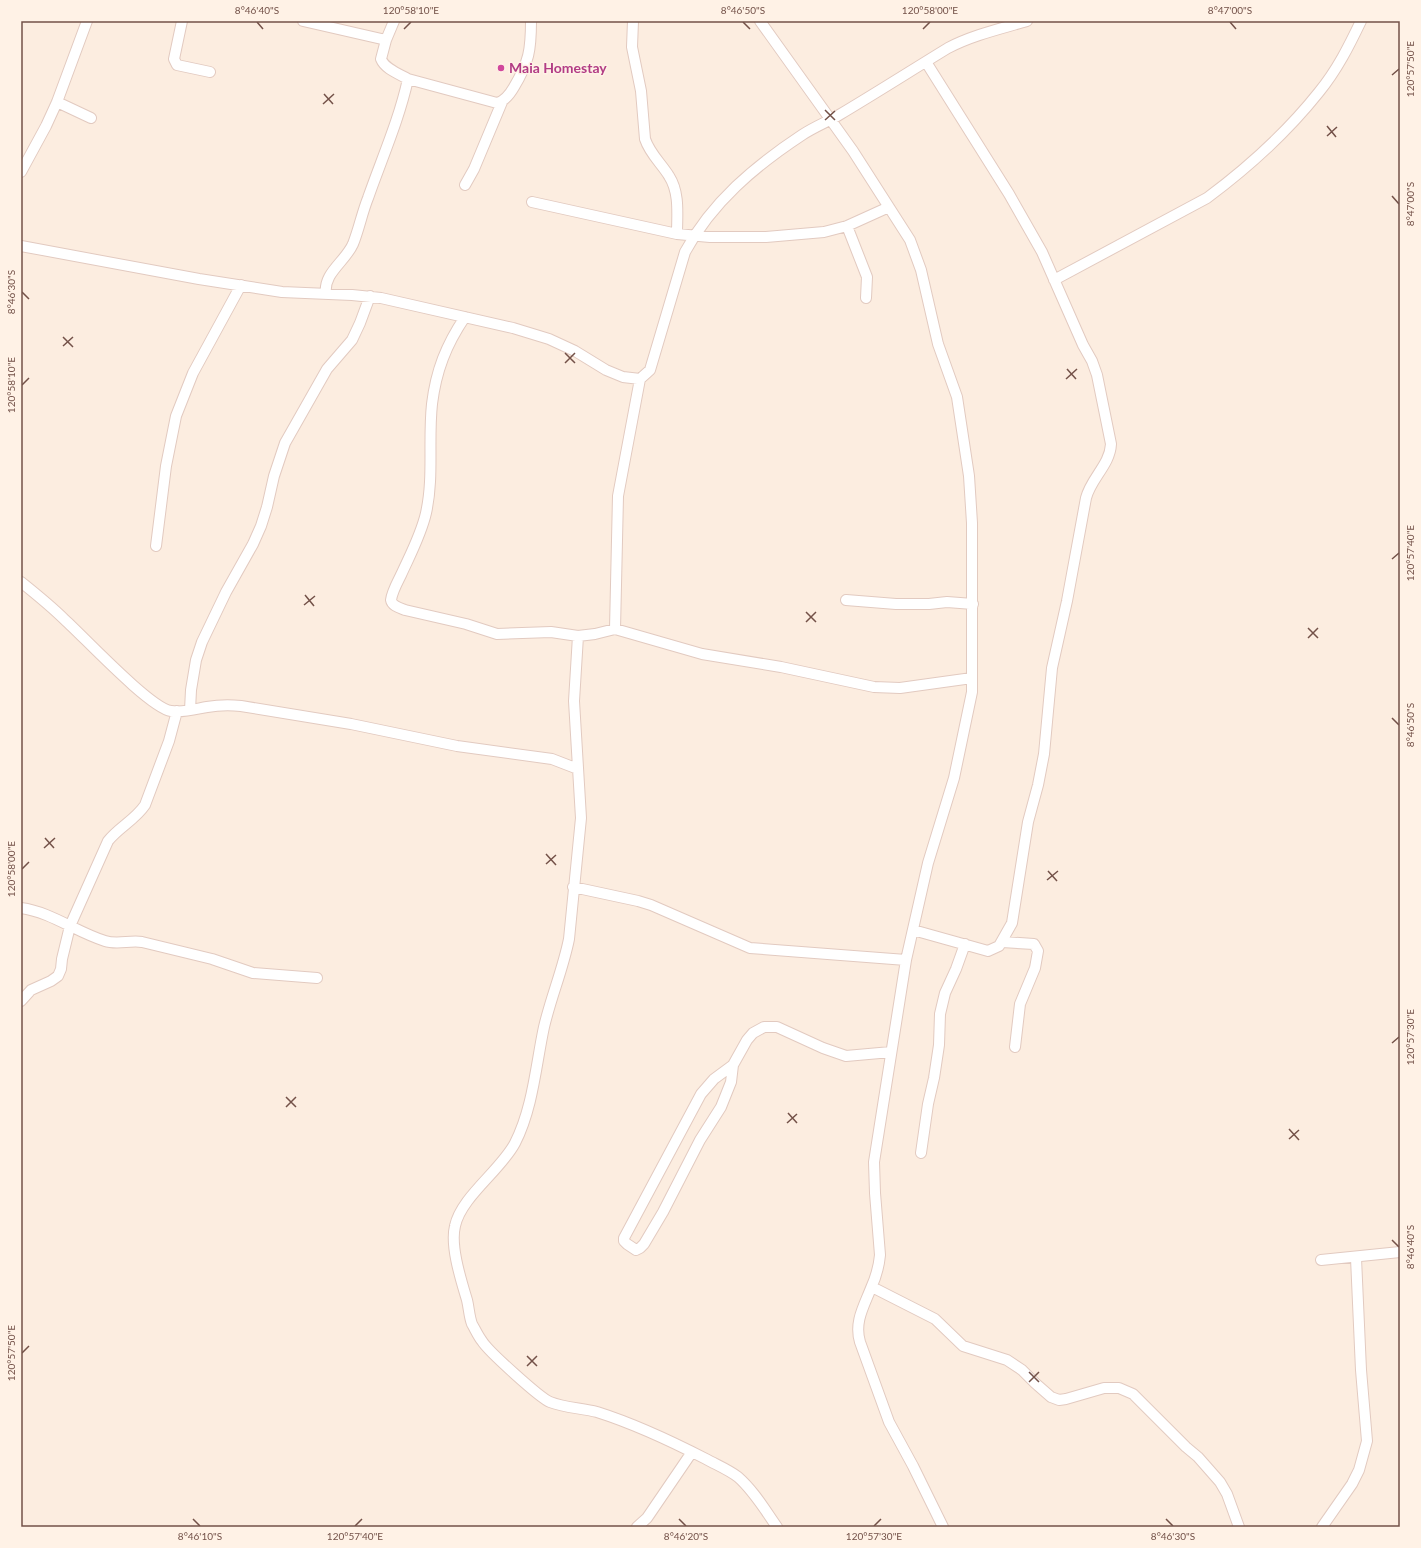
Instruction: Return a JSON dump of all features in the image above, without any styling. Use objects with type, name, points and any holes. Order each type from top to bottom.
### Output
[{"type":"street","points":[[21,172],[57,102],[87,21]]},
{"type":"street","points":[[182,21],[174,59],[175,63],[177,65],[210,72]]},
{"type":"street","points":[[303,21],[386,40]]},
{"type":"street","points":[[394,21],[381,54],[380,59],[382,62],[408,79],[487,101],[497,103],[502,102]]},
{"type":"street","points":[[465,186],[474,169],[502,102],[513,89],[527,64],[531,42],[531,21]]},
{"type":"street","points":[[633,21],[632,47],[641,91],[645,139],[652,154],[668,175],[675,188],[677,234]]},
{"type":"street","points":[[760,21],[830,119],[910,240],[927,291],[938,344],[957,397],[969,476],[972,523],[973,604],[972,678],[968,713],[956,771],[928,863],[906,960],[874,1162],[874,1194],[880,1255],[878,1270],[860,1316],[857,1328],[860,1342],[889,1422],[913,1466],[943,1527]]},
{"type":"street","points":[[615,629],[618,496],[640,379],[650,370],[682,258],[694,236],[729,192],[802,135],[966,39],[1027,21]]},
{"type":"street","points":[[1054,280],[1207,198],[1219,189],[1281,134],[1320,91],[1347,50],[1361,21]]},
{"type":"street","points":[[913,930],[988,951],[994,950],[1002,942],[1012,923],[1028,822],[1038,785],[1044,754],[1052,668],[1067,602],[1086,498],[1088,490],[1102,469],[1111,449],[1110,438],[1094,368],[1042,252],[1027,224],[926,62]]},
{"type":"street","points":[[326,294],[326,283],[335,267],[348,253],[356,237],[364,208],[399,114],[408,79]]},
{"type":"street","points":[[57,102],[91,118]]},
{"type":"street","points":[[532,202],[677,234],[694,236],[766,237],[824,232],[847,226],[889,207]]},
{"type":"street","points":[[847,226],[867,277],[866,298]]},
{"type":"street","points":[[21,246],[199,280],[296,294],[370,296],[499,324],[549,339],[575,351],[606,370],[623,377],[640,379]]},
{"type":"street","points":[[156,546],[166,466],[176,416],[192,373],[241,285]]},
{"type":"street","points":[[190,710],[192,683],[196,660],[202,642],[226,592],[253,544],[261,526],[274,476],[285,443],[327,369],[352,340],[370,296]]},
{"type":"street","points":[[465,317],[452,336],[444,353],[435,386],[431,414],[431,471],[425,514],[417,539],[392,596],[391,603],[405,610],[466,624],[497,634],[551,632],[578,636],[615,629],[702,654],[781,667],[874,687],[900,688],[972,678]]},
{"type":"street","points":[[21,582],[64,618],[149,698],[165,709],[177,711],[221,706],[241,706],[351,724],[457,746],[552,758],[578,769]]},
{"type":"street","points":[[846,600],[896,604],[929,604],[947,602],[973,604]]},
{"type":"street","points":[[578,636],[574,701],[581,818],[569,939],[565,958],[544,1026],[535,1078],[524,1120],[515,1142],[506,1158],[476,1190],[463,1209],[455,1225],[455,1249],[460,1274],[472,1323],[483,1343],[530,1388],[549,1402],[593,1411],[624,1421],[692,1452],[732,1473],[739,1478],[759,1500],[777,1527]]},
{"type":"street","points":[[21,1001],[31,990],[51,981],[58,976],[61,969],[70,926],[108,841],[114,834],[139,814],[145,805],[169,741],[177,711]]},
{"type":"street","points":[[573,887],[644,903],[750,948],[906,960]]},
{"type":"street","points":[[21,908],[52,917],[106,942],[142,942],[212,959],[253,973],[317,978]]},
{"type":"street","points":[[1002,942],[1034,944],[1038,951],[1035,968],[1020,1004],[1015,1047]]},
{"type":"street","points":[[921,1153],[939,1045],[940,1014],[945,993],[965,944]]},
{"type":"street","points":[[733,1065],[714,1079],[701,1094],[686,1120],[624,1238],[624,1241],[632,1248],[636,1250],[643,1246],[663,1212],[700,1140],[721,1107],[731,1082],[733,1065],[747,1040],[753,1033],[764,1027],[782,1029],[840,1054],[853,1056],[891,1052]]},
{"type":"street","points":[[1321,1260],[1356,1258],[1400,1252]]},
{"type":"street","points":[[1322,1527],[1343,1497],[1359,1470],[1366,1441],[1356,1258]]},
{"type":"street","points":[[872,1287],[935,1319],[963,1346],[1007,1360],[1022,1370],[1035,1384],[1052,1397],[1059,1400],[1066,1400],[1104,1388],[1120,1388],[1133,1394],[1211,1471],[1220,1482],[1227,1494],[1239,1527]]},
{"type":"street","points":[[637,1527],[647,1518],[692,1452]]},
{"type":"place","name":"Maia Homestay","points":[[501,68]]}]
